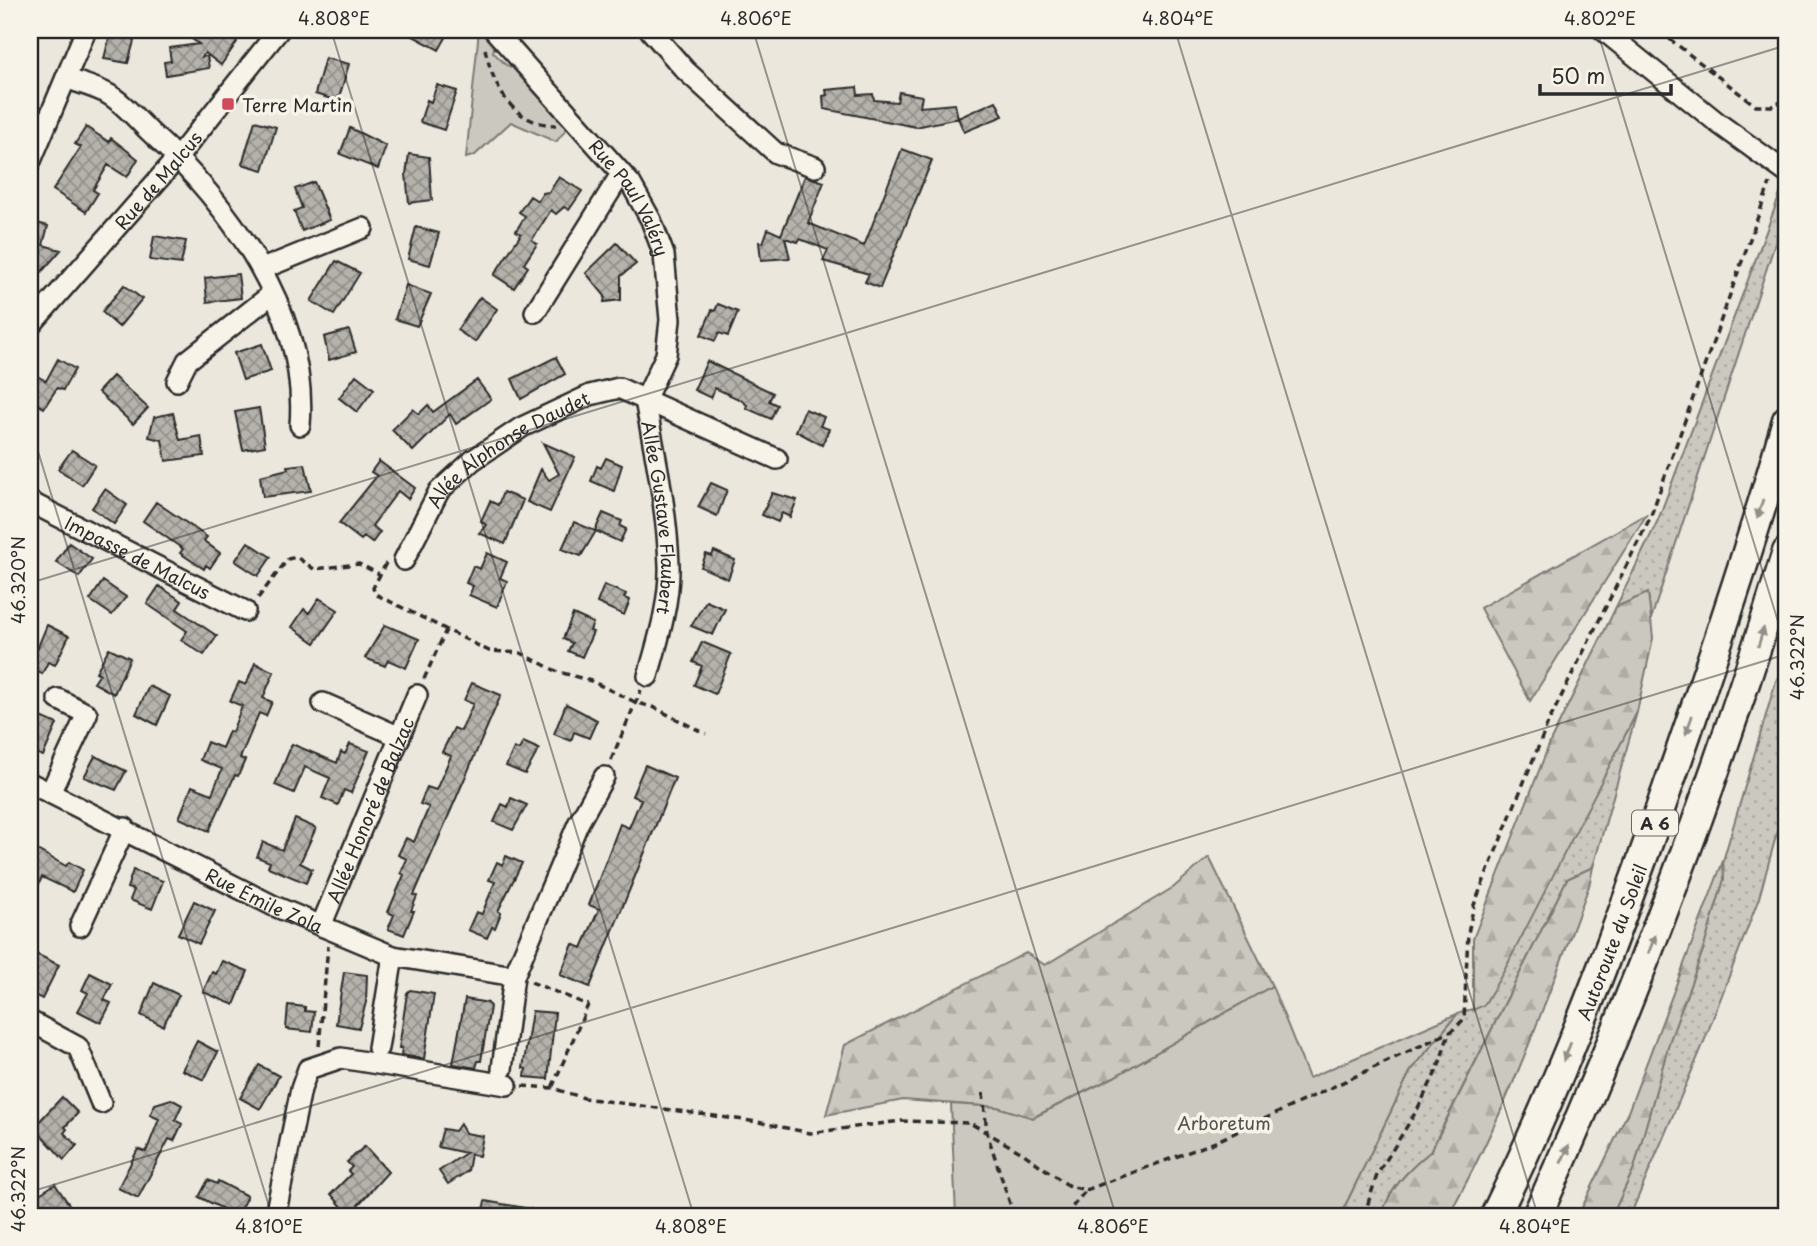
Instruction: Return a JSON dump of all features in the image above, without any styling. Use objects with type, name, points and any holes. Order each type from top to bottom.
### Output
[{"type":"highway","name":"Autoroute du Soleil","points":[[1495,1216],[1550,1093],[1638,873],[1726,618],[1787,420]]},
{"type":"highway","name":"A 6","points":[[1537,1216],[1627,1010],[1677,880],[1787,552]]},
{"type":"street","points":[[30,163],[86,30]]},
{"type":"street","name":"Rue de Malcus","points":[[30,326],[177,157],[279,30]]},
{"type":"street","points":[[650,30],[685,71],[776,153],[815,167]]},
{"type":"street","points":[[1603,30],[1718,123],[1782,169]]},
{"type":"street","name":"Rue Paul Valéry","points":[[489,37],[576,122],[631,184],[651,220],[664,255],[670,320],[666,355],[645,400]]},
{"type":"street","points":[[66,78],[108,94],[177,157],[262,269],[289,330],[303,391],[300,425]]},
{"type":"street","points":[[535,312],[621,174]]},
{"type":"street","points":[[262,269],[363,228]]},
{"type":"street","points":[[177,382],[187,361],[272,294]]},
{"type":"street","name":"Allée Alphonse Daudet","points":[[404,560],[439,491],[474,460],[522,427],[590,395],[619,388],[777,459]]},
{"type":"street","name":"Allée Gustave Flaubert","points":[[645,400],[662,490],[669,567],[663,621],[648,676]]},
{"type":"street","name":"Impasse de Malcus","points":[[30,502],[245,611]]},
{"type":"street","name":"Allée Honoré de Balzac","points":[[325,928],[417,695]]},
{"type":"street","points":[[50,793],[87,714],[58,699]]},
{"type":"street","points":[[323,703],[400,737]]},
{"type":"street","points":[[275,1216],[301,1089],[308,1069],[341,1058],[504,1077],[514,975],[578,824],[604,778]]},
{"type":"street","name":"Rue Émile Zola","points":[[30,783],[125,828],[274,906],[393,956],[514,975]]},
{"type":"street","points":[[80,926],[125,828]]},
{"type":"street","points":[[377,1048],[393,956]]},
{"type":"street","points":[[30,1021],[78,1047],[101,1102]]},
{"type":"path","points":[[1622,44],[1641,31],[1651,30],[1667,37],[1756,106],[1772,106],[1783,102],[1787,75]]},
{"type":"path","points":[[489,37],[490,72],[515,112],[527,120],[547,125],[576,122]]},
{"type":"path","points":[[504,1077],[584,1098],[758,1122],[810,1133],[901,1121],[970,1124],[1069,1186],[1086,1189],[1213,1143],[1452,1031],[1464,1019],[1468,933],[1474,905],[1548,723],[1650,518],[1782,169]]},
{"type":"path","points":[[245,611],[288,559],[296,556],[314,569],[359,564],[379,575]]},
{"type":"path","points":[[404,560],[387,561],[373,588],[375,594],[489,651],[521,653],[556,671],[590,681],[654,708],[706,734]]},
{"type":"path","points":[[417,695],[446,629]]},
{"type":"path","points":[[604,778],[648,676]]},
{"type":"path","points":[[317,1066],[325,928]]},
{"type":"path","points":[[514,975],[588,1005],[552,1088]]},
{"type":"path","points":[[1364,1216],[1377,1175],[1418,1110],[1438,1068],[1449,1033]]},
{"type":"path","points":[[984,1093],[987,1133],[1014,1216]]},
{"type":"path","points":[[1065,1216],[1086,1189]]},
{"type":"green space","points":[[479,30],[484,30],[496,42],[493,52],[506,65],[512,67],[567,128],[556,142],[511,122],[475,155],[466,158]]},
{"type":"green space","points":[[1782,189],[1787,193],[1787,207],[1651,619],[1648,594],[1616,607],[1658,520]]},
{"type":"green space","points":[[1647,514],[1530,701],[1480,608]]},
{"type":"green space","points":[[1648,593],[1653,638],[1637,712],[1504,971],[1484,1005],[1473,1010],[1473,939],[1551,740],[1616,607]]},
{"type":"green space","points":[[1787,660],[1787,796],[1759,898],[1702,1047],[1630,1216],[1612,1216],[1634,1168],[1670,1040],[1703,950],[1724,879],[1723,861],[1776,681]]},
{"type":"green space","points":[[1637,712],[1593,867],[1567,879],[1430,1152],[1401,1180],[1381,1216],[1340,1216],[1410,1072],[1457,1014],[1484,1005]]},
{"type":"green space","points":[[1209,857],[1272,986],[1114,1077],[1032,1118],[997,1107],[903,1100],[826,1115],[845,1045],[1026,953],[1045,965],[1174,887]]},
{"type":"green space","points":[[1723,861],[1724,879],[1703,950],[1670,1040],[1634,1168],[1612,1216],[1578,1216],[1628,1112]]},
{"type":"green space","points":[[1593,867],[1589,886],[1525,1054],[1489,1136],[1448,1216],[1381,1216],[1401,1180],[1431,1151],[1567,879]]},
{"type":"green space","name":"Arboretum","points":[[1272,986],[1309,1078],[1457,1014],[1410,1072],[1340,1216],[956,1216],[951,1104],[997,1107],[1033,1118],[1114,1077]]},
{"type":"building","points":[[111,30],[137,30],[128,63],[104,59]]},
{"type":"building","points":[[179,30],[221,30],[237,42],[221,65],[205,53],[202,57],[207,56],[209,68],[166,75],[164,62],[171,61],[169,48],[199,44]]},
{"type":"building","points":[[402,30],[440,30],[448,34],[439,50]]},
{"type":"building","points":[[325,58],[349,64],[338,101],[315,94]]},
{"type":"building","points":[[437,85],[457,91],[444,130],[420,122],[427,100],[431,102]]},
{"type":"building","points":[[857,87],[858,95],[873,94],[874,100],[897,102],[899,92],[922,96],[920,107],[955,104],[958,118],[916,127],[824,109],[823,96],[827,95],[826,90]]},
{"type":"building","points":[[996,101],[1003,116],[964,132],[958,118]]},
{"type":"building","points":[[255,121],[276,127],[263,170],[242,164]]},
{"type":"building","points":[[86,127],[109,142],[111,138],[138,159],[127,177],[108,165],[93,190],[98,193],[86,212],[53,190],[81,147],[75,144]]},
{"type":"building","points":[[350,128],[386,146],[378,169],[340,154]]},
{"type":"building","points":[[902,149],[932,160],[880,288],[865,282],[869,274],[823,261],[828,250],[800,239],[798,242],[785,238],[790,258],[761,260],[759,242],[763,243],[768,229],[781,235],[805,176],[824,182],[808,223],[864,246]]},
{"type":"building","points":[[409,154],[429,157],[432,200],[409,203],[406,174]]},
{"type":"building","points":[[559,177],[582,191],[569,210],[564,207],[556,214],[551,210],[532,240],[537,244],[524,264],[528,267],[514,288],[494,275],[521,234],[516,231],[525,216],[519,212],[530,196],[538,201],[543,193],[549,192]]},
{"type":"building","points":[[314,182],[330,220],[302,231],[294,211],[302,208],[295,189]]},
{"type":"building","points":[[30,221],[48,226],[43,245],[61,250],[30,285]]},
{"type":"building","points":[[416,227],[439,233],[430,265],[408,259]]},
{"type":"building","points":[[154,236],[186,241],[181,264],[150,260]]},
{"type":"building","points":[[617,243],[636,264],[621,276],[621,300],[604,302],[605,296],[586,273]]},
{"type":"building","points":[[336,261],[360,273],[334,315],[311,301]]},
{"type":"building","points":[[238,274],[241,298],[207,302],[205,278]]},
{"type":"building","points":[[124,285],[142,299],[119,327],[102,312]]},
{"type":"building","points":[[406,285],[431,294],[417,326],[395,319]]},
{"type":"building","points":[[480,297],[497,309],[475,342],[457,330]]},
{"type":"building","points":[[718,304],[738,312],[728,336],[719,333],[715,341],[701,335],[712,310],[715,311]]},
{"type":"building","points":[[349,330],[356,352],[329,360],[324,337]]},
{"type":"building","points":[[262,344],[271,371],[243,380],[234,353]]},
{"type":"building","points":[[556,357],[565,374],[521,399],[512,379]]},
{"type":"building","points":[[58,359],[75,369],[63,390],[57,388],[44,408],[30,400],[30,372],[46,381]]},
{"type":"building","points":[[707,361],[773,393],[769,401],[777,405],[771,419],[746,408],[747,405],[741,400],[715,388],[711,398],[694,390]]},
{"type":"building","points":[[356,375],[374,389],[357,412],[339,398]]},
{"type":"building","points":[[113,376],[148,408],[133,424],[98,392]]},
{"type":"building","points":[[477,380],[491,399],[456,424],[450,414],[413,451],[392,430],[413,409],[419,414],[428,405],[433,412]]},
{"type":"building","points":[[259,408],[265,446],[243,450],[235,412]]},
{"type":"building","points":[[805,409],[824,417],[820,426],[829,429],[822,445],[796,431]]},
{"type":"building","points":[[173,413],[180,440],[201,436],[204,456],[166,461],[162,440],[149,437],[154,417]]},
{"type":"building","points":[[543,443],[575,457],[550,512],[527,502],[541,469],[549,480],[559,474]]},
{"type":"building","points":[[72,450],[95,465],[82,485],[58,469]]},
{"type":"building","points":[[606,458],[622,465],[614,491],[591,481],[597,466],[601,468]]},
{"type":"building","points":[[379,461],[415,488],[408,499],[398,491],[372,526],[380,532],[372,543],[364,537],[361,540],[339,523],[377,476],[371,472]]},
{"type":"building","points":[[305,464],[311,491],[263,497],[260,476],[288,469],[287,466]]},
{"type":"building","points":[[711,483],[727,490],[717,516],[698,507]]},
{"type":"building","points":[[105,489],[127,505],[114,524],[92,508]]},
{"type":"building","points":[[503,492],[523,500],[505,544],[479,533],[486,525],[481,521],[490,501],[498,505]]},
{"type":"building","points":[[772,493],[797,500],[790,517],[782,513],[778,522],[762,515]]},
{"type":"building","points":[[156,502],[207,537],[204,541],[220,553],[210,568],[206,565],[204,569],[180,553],[183,549],[143,521]]},
{"type":"building","points":[[603,513],[622,521],[620,526],[626,529],[620,542],[596,531],[581,556],[562,549],[574,522],[595,531]]},
{"type":"building","points":[[248,542],[271,557],[258,576],[235,561]]},
{"type":"building","points":[[69,543],[92,559],[79,577],[56,562]]},
{"type":"building","points":[[714,551],[735,560],[728,579],[701,567],[706,554],[712,556]]},
{"type":"building","points":[[487,553],[507,562],[500,578],[507,581],[497,607],[469,595],[473,586],[466,583],[473,566],[480,569]]},
{"type":"building","points":[[103,581],[126,597],[112,615],[90,600]]},
{"type":"building","points":[[604,585],[626,594],[624,598],[630,600],[624,615],[597,603]]},
{"type":"building","points":[[159,586],[182,601],[177,609],[217,636],[204,655],[181,640],[187,631],[147,604]]},
{"type":"building","points":[[319,598],[338,610],[315,643],[292,627],[304,609],[309,613]]},
{"type":"building","points":[[706,601],[725,609],[713,635],[691,626]]},
{"type":"building","points":[[573,614],[593,623],[590,631],[593,632],[582,657],[568,651],[572,643],[563,639]]},
{"type":"building","points":[[47,625],[69,636],[55,665],[48,662],[42,674],[30,666]]},
{"type":"building","points":[[385,625],[419,639],[406,668],[388,660],[385,666],[365,658]]},
{"type":"building","points":[[702,642],[731,654],[715,694],[694,685],[702,666],[693,662]]},
{"type":"building","points":[[109,648],[130,658],[114,694],[94,683],[100,674],[96,672]]},
{"type":"building","points":[[255,663],[274,672],[263,698],[272,702],[266,716],[259,713],[240,758],[245,760],[238,776],[235,775],[209,831],[179,818],[192,786],[212,794],[222,769],[200,760],[207,742],[222,748],[229,731],[232,732],[242,706],[230,701],[239,682],[246,685]]},
{"type":"building","points":[[472,683],[501,695],[414,895],[417,896],[411,911],[414,911],[404,935],[388,929],[394,915],[388,912],[404,875],[401,873],[407,859],[398,855],[406,838],[414,842],[429,807],[420,804],[427,787],[436,790],[451,756],[442,752],[454,728],[461,731],[473,704],[464,700]]},
{"type":"building","points":[[149,686],[170,696],[157,725],[136,714]]},
{"type":"building","points":[[566,704],[597,720],[589,738],[574,732],[571,741],[554,734]]},
{"type":"building","points":[[30,712],[57,724],[43,756],[30,751]]},
{"type":"building","points":[[523,742],[539,749],[525,774],[506,766],[514,748],[519,750]]},
{"type":"building","points":[[292,744],[337,763],[341,752],[345,754],[350,744],[369,751],[351,793],[344,790],[338,805],[322,798],[330,778],[305,767],[294,793],[275,785]]},
{"type":"building","points":[[95,756],[126,771],[116,790],[84,777]]},
{"type":"building","points":[[645,765],[675,778],[590,987],[560,975],[573,944],[582,948],[599,909],[589,905],[620,824],[629,828],[641,799],[632,796]]},
{"type":"building","points":[[511,798],[527,805],[513,830],[494,822],[502,804],[508,807]]},
{"type":"building","points":[[295,819],[316,828],[300,863],[312,869],[306,883],[268,867],[270,862],[257,857],[263,842],[282,850]]},
{"type":"building","points":[[30,846],[66,866],[69,862],[83,870],[73,892],[42,877],[30,903]]},
{"type":"building","points":[[506,856],[522,863],[498,911],[501,913],[495,928],[492,927],[487,938],[468,930],[476,912],[482,914],[495,882],[489,880],[497,862],[503,865]]},
{"type":"building","points":[[133,870],[163,881],[152,909],[130,900],[134,890],[127,888]]},
{"type":"building","points":[[194,901],[215,911],[199,944],[178,934]]},
{"type":"building","points":[[30,951],[59,965],[42,999],[30,993]]},
{"type":"building","points":[[222,961],[248,971],[234,1005],[203,992],[212,972],[216,974]]},
{"type":"building","points":[[344,972],[367,975],[366,1002],[359,1028],[336,1024]]},
{"type":"building","points":[[90,973],[112,984],[104,1000],[111,1003],[101,1023],[78,1011],[88,993],[82,990]]},
{"type":"building","points":[[154,983],[179,995],[163,1026],[141,1015]]},
{"type":"building","points":[[410,990],[434,994],[424,1059],[401,1055],[402,1048],[399,1048],[407,993]]},
{"type":"building","points":[[465,999],[488,1003],[490,1007],[481,1061],[478,1061],[476,1068],[453,1064]]},
{"type":"building","points":[[288,1005],[305,1007],[305,1011],[314,1012],[312,1032],[286,1029]]},
{"type":"building","points":[[532,1011],[555,1013],[548,1079],[525,1077],[526,1069],[523,1068]]},
{"type":"building","points":[[197,1041],[218,1052],[204,1080],[182,1070]]},
{"type":"building","points":[[259,1065],[279,1076],[260,1109],[240,1098]]},
{"type":"building","points":[[62,1097],[78,1113],[65,1127],[67,1129],[64,1133],[77,1145],[64,1160],[34,1127]]},
{"type":"building","points":[[171,1099],[182,1105],[175,1120],[182,1124],[174,1141],[169,1139],[138,1198],[118,1188],[138,1149],[146,1152],[159,1119],[150,1115],[155,1104]]},
{"type":"building","points":[[460,1124],[465,1133],[483,1136],[479,1156],[471,1154],[468,1171],[448,1184],[439,1171],[466,1153],[438,1147],[443,1129],[455,1131]]},
{"type":"building","points":[[365,1146],[388,1172],[349,1215],[331,1194],[351,1174],[348,1171],[352,1167],[347,1162]]},
{"type":"building","points":[[208,1180],[217,1184],[218,1181],[247,1196],[237,1216],[199,1197]]},
{"type":"building","points":[[55,1184],[77,1216],[52,1216],[35,1197]]},
{"type":"building","points":[[485,1201],[531,1209],[530,1216],[482,1216]]},
{"type":"place","name":"Terre Martin","points":[[228,104]]}]
